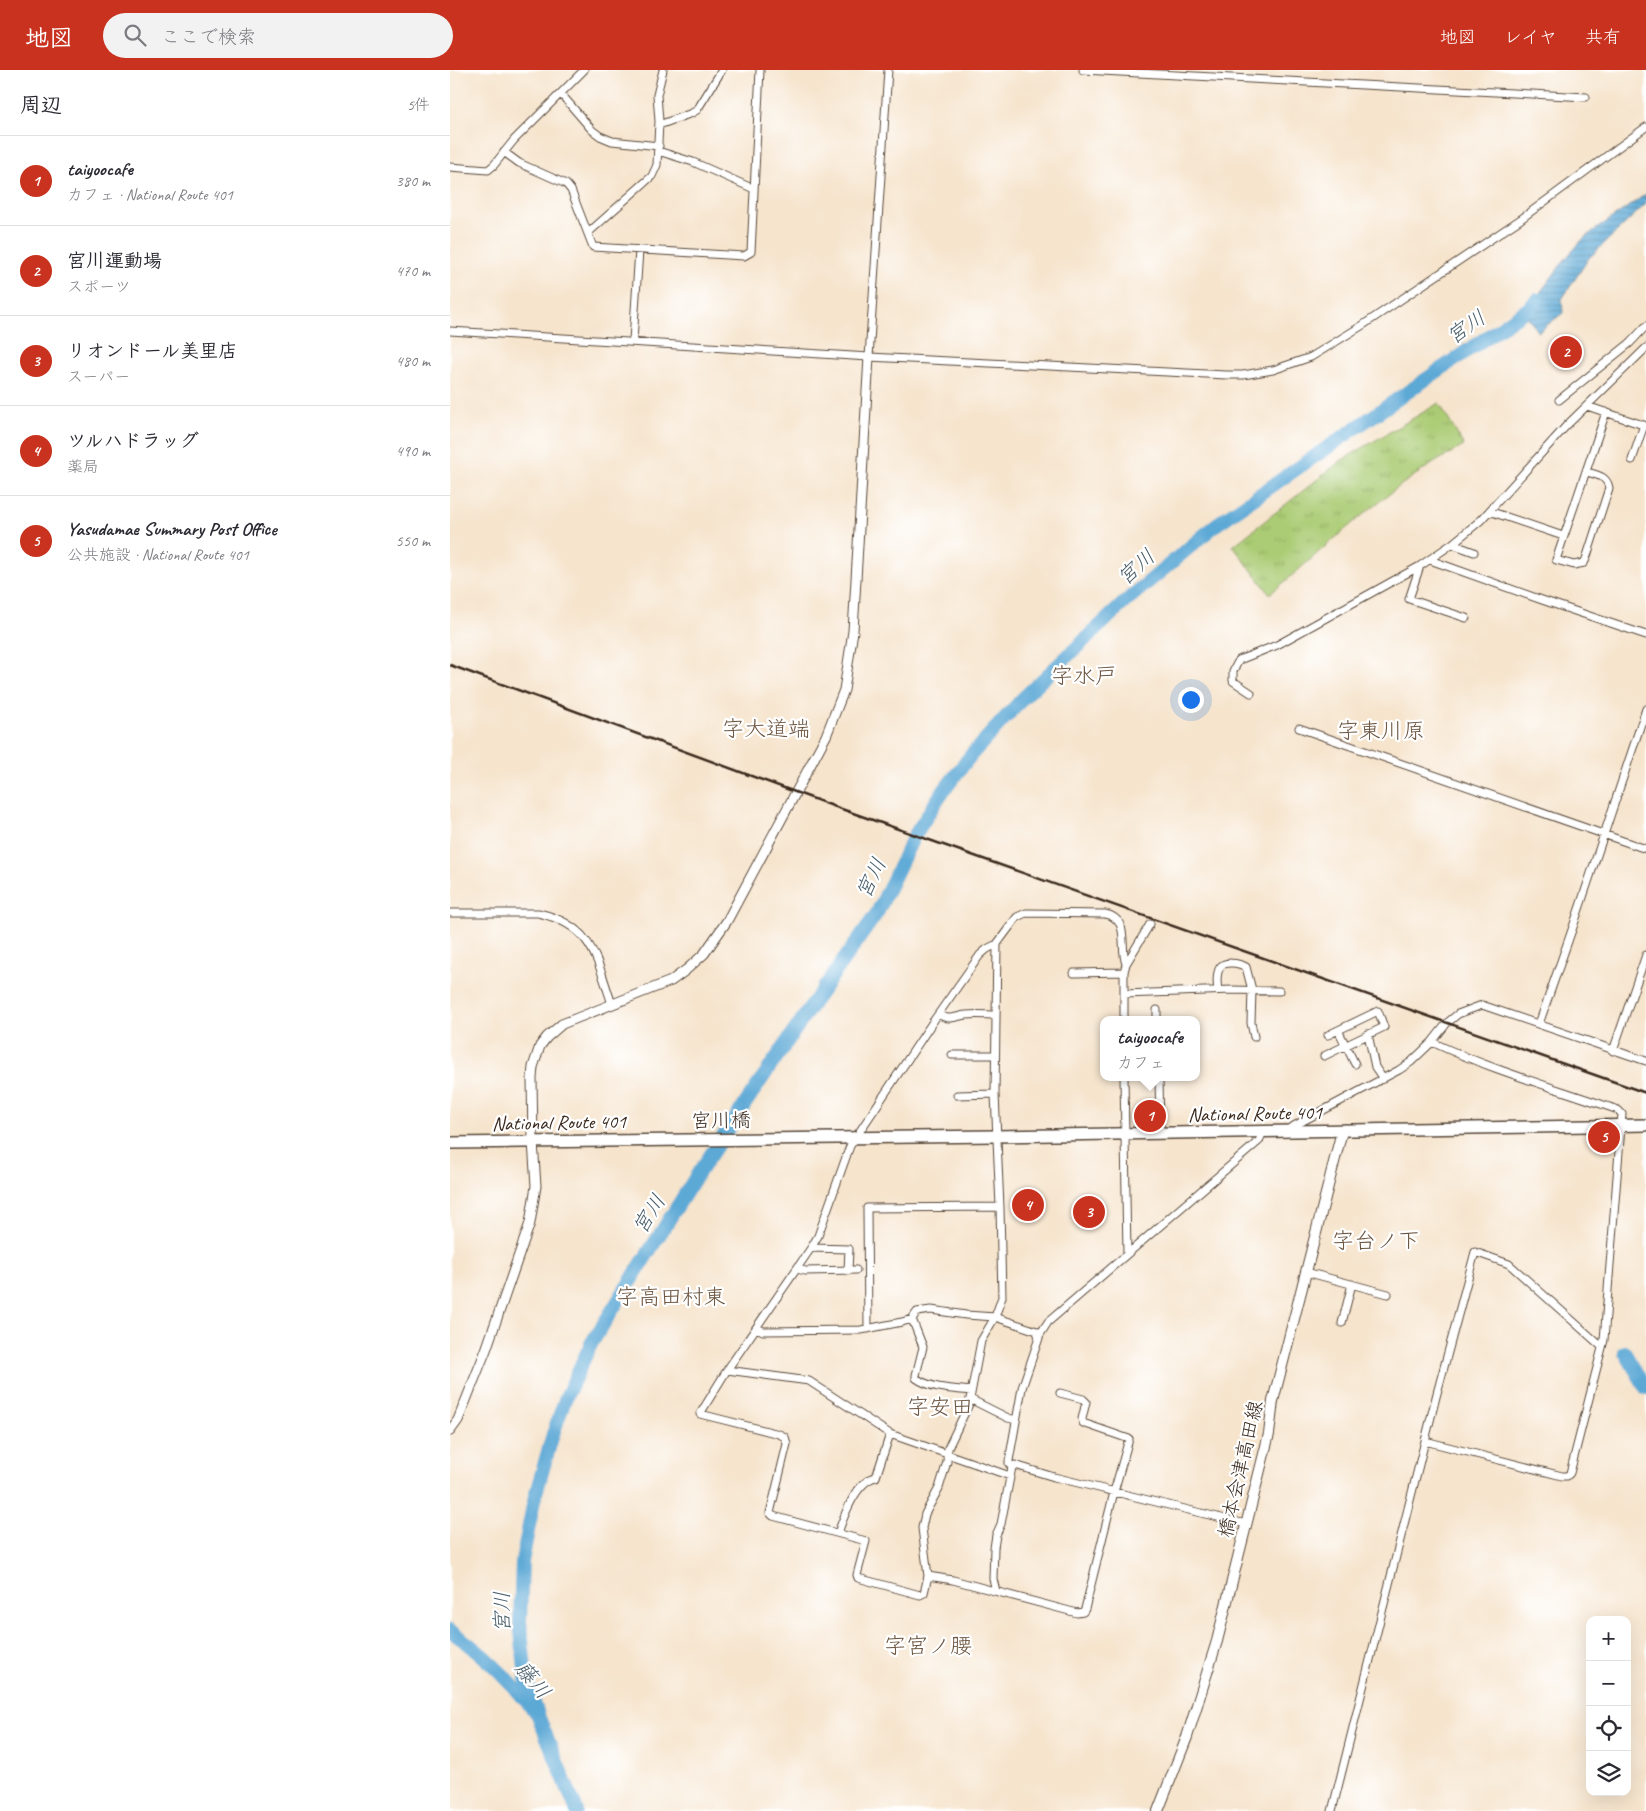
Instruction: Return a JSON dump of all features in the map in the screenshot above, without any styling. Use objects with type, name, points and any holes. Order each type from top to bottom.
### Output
[{"type":"highway","name":"National Route 401","points":[[774,1138],[1646,1125]]},
{"type":"highway","name":"宮川橋","points":[[668,1139],[774,1138]]},
{"type":"highway","name":"National Route 401","points":[[450,1143],[668,1139]]},
{"type":"main road","name":"橋本会津高田線","points":[[1158,1811],[1188,1738],[1218,1640],[1269,1434],[1273,1401],[1342,1131]]},
{"type":"street","points":[[450,167],[488,170],[514,140],[584,70]]},
{"type":"street","points":[[588,233],[652,176],[657,165],[659,125],[657,95],[663,70]]},
{"type":"street","points":[[659,125],[697,110],[722,70]]},
{"type":"street","points":[[504,152],[519,163],[566,184],[571,190],[593,247],[744,256],[751,252],[760,70]]},
{"type":"street","points":[[450,1431],[458,1420],[486,1350],[530,1223],[536,1186],[532,1142],[532,1078],[533,1067],[540,1046],[562,1024],[671,982],[704,954],[727,922],[826,736],[844,690],[853,631],[888,70]]},
{"type":"street","points":[[1083,70],[1586,97]]},
{"type":"street","points":[[561,94],[592,130],[600,136],[612,141],[658,149],[754,189]]},
{"type":"street","points":[[450,331],[869,357],[1226,375],[1273,370],[1311,357],[1363,325],[1520,219],[1646,127]]},
{"type":"street","points":[[633,341],[639,250]]},
{"type":"street","points":[[1559,400],[1630,343],[1646,326]]},
{"type":"street","points":[[1251,693],[1233,681],[1233,671],[1239,660],[1277,646],[1420,566],[1452,544],[1488,512],[1567,425],[1646,348]]},
{"type":"street","points":[[1587,406],[1645,426],[1632,460]]},
{"type":"street","points":[[1587,472],[1605,479],[1608,482],[1608,488],[1584,563],[1574,565],[1556,560],[1606,412]]},
{"type":"street","points":[[1488,512],[1563,536]]},
{"type":"street","points":[[1452,544],[1474,552]]},
{"type":"street","points":[[1430,560],[1646,635]]},
{"type":"street","points":[[1420,566],[1409,599],[1466,618]]},
{"type":"street","points":[[1539,1024],[1646,709]]},
{"type":"street","points":[[1299,728],[1646,849]]},
{"type":"street","points":[[450,913],[538,914],[552,916],[575,928],[593,949],[612,1004]]},
{"type":"street","points":[[997,944],[994,1094],[1000,1207],[1002,1297],[995,1317],[981,1341],[969,1404],[948,1448],[947,1462],[939,1488],[925,1514],[922,1528],[928,1576],[924,1593],[920,1595],[858,1578],[866,1541],[773,1516],[770,1513],[787,1444],[786,1437],[700,1414],[727,1370],[818,1236],[850,1146],[980,955],[997,944],[1017,917],[1026,913],[1105,914],[1114,917],[1122,926],[1125,968],[1124,1016]]},
{"type":"street","points":[[1125,968],[1150,924]]},
{"type":"street","points":[[1613,1051],[1646,955]]},
{"type":"street","points":[[1218,990],[1217,977],[1219,968],[1230,963],[1246,966],[1252,990],[1251,1023],[1254,1037]]},
{"type":"street","points":[[1074,973],[1125,968]]},
{"type":"street","points":[[1124,994],[1218,990],[1279,991]]},
{"type":"street","points":[[1288,1131],[1290,1128],[1383,1079],[1411,1062],[1458,1014],[1482,1005],[1646,1061]]},
{"type":"street","points":[[1157,1010],[1157,1016]]},
{"type":"street","points":[[1324,1056],[1384,1027],[1378,1011],[1328,1035]]},
{"type":"street","points":[[939,1014],[942,1017],[955,1018],[964,1015],[996,1015]]},
{"type":"street","points":[[1338,1030],[1355,1064]]},
{"type":"street","points":[[1368,1034],[1375,1067],[1383,1079]]},
{"type":"street","points":[[1425,1441],[1567,1476],[1570,1473],[1604,1340],[1622,1114],[1618,1110],[1460,1055],[1432,1042]]},
{"type":"street","points":[[952,1055],[994,1055]]},
{"type":"street","points":[[1124,1081],[1127,1254]]},
{"type":"street","points":[[1159,1081],[1160,1133]]},
{"type":"street","points":[[957,1095],[994,1094]]},
{"type":"street","points":[[996,1592],[993,1579],[996,1535],[1001,1524],[1012,1467],[1009,1461],[1022,1388],[1039,1336],[1048,1322],[1259,1141],[1262,1132]]},
{"type":"street","points":[[868,1329],[867,1208],[1000,1207]]},
{"type":"street","points":[[797,1269],[805,1271],[852,1270],[849,1249],[811,1248]]},
{"type":"street","points":[[1332,1811],[1425,1441],[1475,1252],[1509,1264],[1602,1347]]},
{"type":"street","points":[[1306,1272],[1388,1294]]},
{"type":"street","points":[[1342,1323],[1352,1284]]},
{"type":"street","points":[[757,1328],[763,1331],[861,1330],[912,1319],[918,1312],[931,1310],[966,1316],[995,1317],[1037,1331],[1039,1336]]},
{"type":"street","points":[[912,1319],[923,1347],[916,1378],[923,1382],[971,1395],[994,1412],[1016,1420]]},
{"type":"street","points":[[727,1370],[809,1381],[890,1434],[1010,1476]]},
{"type":"street","points":[[928,1576],[953,1580],[1077,1613],[1083,1612],[1129,1439],[1083,1423],[1082,1419],[1086,1402],[1083,1399],[1060,1393]]},
{"type":"street","points":[[838,1533],[850,1503],[866,1481],[876,1477],[890,1434]]},
{"type":"street","points":[[1012,1467],[1015,1465],[1054,1477],[1246,1524]]},
{"type":"green space","points":[[1439,403],[1464,446],[1438,460],[1363,514],[1270,594],[1233,546],[1342,460]]},
{"type":"water","points":[[1646,194],[1646,204],[1589,258],[1562,299],[1563,313],[1538,332],[1521,307],[1536,298],[1566,258],[1585,237]]},
{"type":"waterway","name":"宮川","points":[[577,1811],[539,1718],[526,1678],[520,1622],[522,1562],[534,1500],[566,1397],[591,1344],[697,1175],[814,1002],[877,913],[913,838],[939,797],[971,755],[1025,696],[1126,601],[1217,524],[1529,308],[1537,300]]},
{"type":"waterway","points":[[1625,1352],[1646,1388]]},
{"type":"waterway","name":"藤川","points":[[450,1631],[474,1648],[495,1667],[534,1711]]},
{"type":"railway","points":[[450,665],[833,806],[1646,1093]]},
{"type":"place","name":"宮川運動場","points":[[1566,352]]},
{"type":"place","name":"taiyoocafe","points":[[1150,1116]]},
{"type":"place","name":"Yasudamae Summary Post Office","points":[[1604,1137]]},
{"type":"place","name":"ツルハドラッグ","points":[[1028,1205]]},
{"type":"place","name":"リオンドール美里店","points":[[1089,1212]]},
{"type":"district","name":"字水戸","points":[[1084,675]]},
{"type":"district","name":"字大道端","points":[[766,728]]},
{"type":"district","name":"字東川原","points":[[1381,730]]},
{"type":"district","name":"字台ノ下","points":[[1376,1240]]},
{"type":"district","name":"字高田村東","points":[[671,1296]]},
{"type":"district","name":"字安田","points":[[940,1406]]},
{"type":"district","name":"字宮ノ腰","points":[[928,1645]]}]
